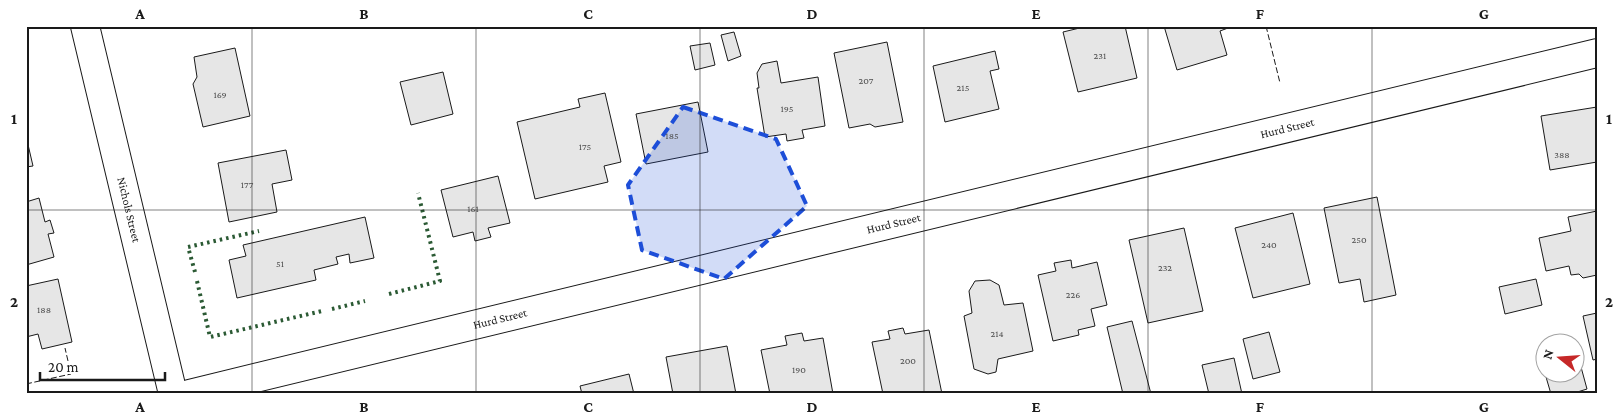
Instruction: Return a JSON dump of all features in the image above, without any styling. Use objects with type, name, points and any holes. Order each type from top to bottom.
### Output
[{"type":"street","name":"Nichols Street","points":[[85,26],[173,394]]},
{"type":"street","name":"Hurd Street","points":[[189,394],[1597,53]]},
{"type":"highlighted area","points":[[683,107],[776,139],[807,206],[724,279],[642,250],[628,185]]},
{"type":"building","points":[[1088,26],[1125,26],[1137,78],[1078,92],[1063,32]]},
{"type":"building","points":[[1164,26],[1228,26],[1228,28],[1220,31],[1227,55],[1177,70]]},
{"type":"building","points":[[734,32],[741,56],[728,61],[721,35]]},
{"type":"building","points":[[887,42],[903,122],[875,127],[870,124],[849,128],[834,53]]},
{"type":"building","points":[[710,43],[715,65],[695,70],[690,46]]},
{"type":"building","points":[[235,48],[250,116],[203,127],[193,84],[197,77],[194,57]]},
{"type":"building","points":[[995,51],[999,69],[990,71],[999,109],[945,122],[933,66]]},
{"type":"building","points":[[777,61],[781,83],[818,77],[825,126],[802,130],[804,138],[787,141],[786,134],[765,137],[757,88],[759,88],[757,73],[762,64]]},
{"type":"building","points":[[443,72],[453,114],[411,125],[400,82]]},
{"type":"building","points":[[605,93],[621,162],[604,166],[608,182],[535,199],[517,122],[580,107],[578,99]]},
{"type":"building","points":[[698,102],[708,152],[646,164],[636,114]]},
{"type":"building","points":[[1597,107],[1597,162],[1550,170],[1541,116]]},
{"type":"building","points":[[26,136],[33,166],[26,167]]},
{"type":"building","points":[[286,150],[292,180],[272,184],[277,212],[229,222],[218,163]]},
{"type":"building","points":[[498,176],[510,223],[488,228],[491,237],[475,241],[473,232],[453,237],[441,190]]},
{"type":"building","points":[[1377,197],[1396,295],[1364,302],[1360,279],[1339,283],[1324,208]]},
{"type":"building","points":[[39,198],[45,222],[50,220],[54,233],[48,234],[54,257],[26,265],[26,202]]},
{"type":"building","points":[[1597,211],[1597,275],[1583,278],[1579,274],[1571,275],[1569,266],[1546,271],[1539,238],[1571,231],[1568,217]]},
{"type":"building","points":[[1293,213],[1310,284],[1253,298],[1235,228]]},
{"type":"building","points":[[365,217],[374,258],[350,263],[349,254],[336,257],[338,264],[314,270],[316,280],[237,298],[229,260],[246,256],[243,245]]},
{"type":"building","points":[[1184,228],[1203,311],[1148,323],[1129,240]]},
{"type":"building","points":[[1071,260],[1072,268],[1097,262],[1107,305],[1091,309],[1095,326],[1078,330],[1079,335],[1053,341],[1038,275],[1056,271],[1054,263]]},
{"type":"building","points":[[58,279],[72,342],[42,349],[38,334],[26,337],[26,286]]},
{"type":"building","points":[[1536,279],[1542,305],[1505,314],[1499,287]]},
{"type":"building","points":[[990,280],[999,285],[1004,305],[1023,303],[1033,351],[998,359],[996,372],[988,374],[974,369],[964,316],[972,313],[969,291],[975,281]]},
{"type":"building","points":[[1597,313],[1597,359],[1593,360],[1583,316]]},
{"type":"building","points":[[1132,321],[1151,394],[1123,394],[1107,327]]},
{"type":"building","points":[[903,328],[905,334],[929,330],[942,394],[883,394],[872,342],[890,339],[888,331]]},
{"type":"building","points":[[1269,332],[1280,372],[1253,379],[1243,339]]},
{"type":"building","points":[[802,333],[804,341],[823,338],[833,394],[770,394],[761,350],[787,345],[785,336]]},
{"type":"building","points":[[727,346],[736,394],[673,394],[666,357]]},
{"type":"building","points":[[1234,358],[1242,394],[1209,394],[1202,365]]},
{"type":"building","points":[[629,374],[634,394],[582,394],[580,386]]},
{"type":"building","points":[[1547,382],[1585,382],[1587,389],[1571,394],[1551,394]]},
{"type":"hedge","points":[[389,294],[440,281],[418,193]]},
{"type":"hedge","points":[[195,272],[188,247],[259,231]]},
{"type":"hedge","points":[[197,281],[210,337],[322,311]]},
{"type":"hedge","points":[[332,309],[365,301]]},
{"type":"fence","points":[[1266,26],[1280,83]]},
{"type":"fence","points":[[26,384],[71,374],[65,348]]}]
